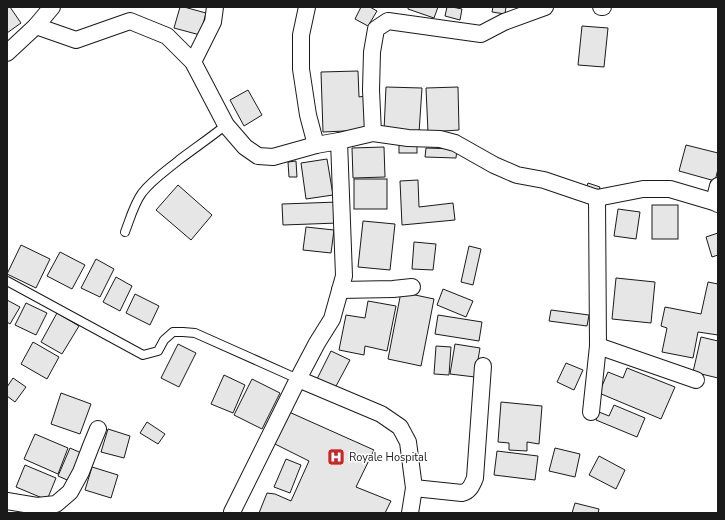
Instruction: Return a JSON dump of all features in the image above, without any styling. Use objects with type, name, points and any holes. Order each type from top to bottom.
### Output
[{"type":"street","points":[[7,54],[36,26],[52,7]]},
{"type":"street","points":[[194,62],[213,22],[215,7]]},
{"type":"street","points":[[307,7],[301,35],[301,69],[308,115],[316,145]]},
{"type":"street","points":[[373,133],[371,90],[372,52],[376,29],[388,21],[481,34],[504,22],[545,7]]},
{"type":"street","points":[[36,26],[76,40],[130,21],[167,36],[194,62],[226,125],[245,147],[258,156],[273,156],[373,133],[408,138],[440,139],[455,143],[494,165],[517,175],[544,180],[596,198],[642,189],[670,189],[716,203],[718,186]]},
{"type":"street","points":[[232,512],[298,379],[317,343],[332,319],[344,276],[339,141]]},
{"type":"street","points":[[592,412],[598,346],[596,198]]},
{"type":"street","points":[[340,290],[412,287]]},
{"type":"street","points":[[598,346],[696,380]]},
{"type":"street","points":[[414,488],[462,493],[470,488],[475,478],[483,366]]},
{"type":"street","points":[[298,379],[381,414],[400,427],[408,442],[414,488],[410,513]]},
{"type":"street","points":[[7,501],[37,506],[56,504],[70,492],[82,472],[98,429]]},
{"type":"lane","points":[[125,232],[138,201],[148,187],[166,170],[226,125]]},
{"type":"lane","points":[[7,281],[143,355],[158,351],[164,340],[173,332],[195,333],[298,379]]},
{"type":"building","points":[[7,7],[10,7],[21,23],[7,33]]},
{"type":"building","points":[[180,7],[206,13],[200,35],[174,28]]},
{"type":"building","points":[[361,7],[370,7],[377,11],[368,26],[355,19]]},
{"type":"building","points":[[408,7],[438,7],[434,18],[408,9]]},
{"type":"building","points":[[447,7],[462,9],[460,20],[445,16]]},
{"type":"building","points":[[493,7],[506,7],[505,14],[492,12]]},
{"type":"building","points":[[582,26],[608,28],[604,67],[578,65]]},
{"type":"building","points":[[358,71],[359,97],[365,96],[366,130],[323,132],[321,72]]},
{"type":"building","points":[[386,87],[422,88],[419,133],[384,131]]},
{"type":"building","points":[[458,87],[459,130],[428,132],[426,88]]},
{"type":"building","points":[[248,90],[262,115],[244,126],[230,100]]},
{"type":"building","points":[[399,144],[417,144],[417,153],[399,153]]},
{"type":"building","points":[[686,145],[718,153],[718,169],[715,181],[679,171]]},
{"type":"building","points":[[384,147],[385,177],[353,178],[352,148]]},
{"type":"building","points":[[426,148],[457,149],[456,158],[425,157]]},
{"type":"building","points":[[327,159],[333,195],[306,199],[301,163]]},
{"type":"building","points":[[296,161],[297,177],[289,177],[288,162]]},
{"type":"building","points":[[354,179],[387,179],[387,209],[354,209]]},
{"type":"building","points":[[418,180],[419,207],[453,203],[455,220],[402,225],[400,181]]},
{"type":"building","points":[[588,183],[600,187],[597,196],[585,191]]},
{"type":"building","points":[[178,185],[212,215],[191,240],[156,210]]},
{"type":"building","points":[[338,202],[338,223],[283,225],[282,204]]},
{"type":"building","points":[[652,205],[678,205],[678,239],[652,239]]},
{"type":"building","points":[[618,209],[640,212],[636,239],[614,236]]},
{"type":"building","points":[[363,221],[395,224],[390,270],[358,267]]},
{"type":"building","points":[[306,227],[334,230],[331,253],[303,250]]},
{"type":"building","points":[[718,233],[718,255],[712,257],[706,237]]},
{"type":"building","points":[[414,242],[436,244],[433,270],[412,269]]},
{"type":"building","points":[[21,245],[50,259],[36,288],[7,274]]},
{"type":"building","points":[[469,246],[481,249],[473,285],[461,282]]},
{"type":"building","points":[[60,252],[85,265],[72,289],[47,276]]},
{"type":"building","points":[[96,259],[114,269],[100,297],[81,288]]},
{"type":"building","points":[[116,277],[132,286],[120,311],[103,302]]},
{"type":"building","points":[[616,278],[655,282],[651,323],[612,319]]},
{"type":"building","points":[[708,282],[718,284],[718,335],[698,332],[693,358],[662,352],[667,328],[661,326],[665,307],[701,314]]},
{"type":"building","points":[[443,289],[473,301],[466,317],[437,305]]},
{"type":"building","points":[[401,292],[434,299],[421,366],[388,359]]},
{"type":"building","points":[[135,294],[159,306],[150,325],[126,313]]},
{"type":"building","points":[[7,300],[20,307],[10,324],[7,322]]},
{"type":"building","points":[[368,301],[396,306],[387,351],[365,346],[364,355],[339,350],[346,315],[365,318]]},
{"type":"building","points":[[26,303],[47,313],[36,335],[15,325]]},
{"type":"building","points":[[551,310],[589,315],[587,326],[549,321]]},
{"type":"building","points":[[57,313],[79,326],[62,354],[41,342]]},
{"type":"building","points":[[438,315],[482,322],[479,341],[435,334]]},
{"type":"building","points":[[701,337],[718,341],[718,378],[693,372]]},
{"type":"building","points":[[33,342],[59,357],[47,379],[21,364]]},
{"type":"building","points":[[178,344],[196,353],[179,387],[161,378]]},
{"type":"building","points":[[455,344],[480,348],[475,377],[450,374]]},
{"type":"building","points":[[436,346],[451,347],[449,375],[434,374]]},
{"type":"building","points":[[331,351],[350,360],[335,388],[317,379]]},
{"type":"building","points":[[566,363],[583,370],[574,390],[557,382]]},
{"type":"building","points":[[627,368],[675,387],[661,419],[599,393],[608,372],[623,378]]},
{"type":"building","points":[[224,375],[245,385],[233,413],[211,404]]},
{"type":"building","points":[[13,378],[26,387],[15,402],[7,396],[7,387]]},
{"type":"building","points":[[252,379],[280,393],[262,429],[234,415]]},
{"type":"building","points":[[61,393],[91,404],[80,434],[51,424]]},
{"type":"building","points":[[501,402],[542,406],[539,444],[527,442],[527,451],[509,450],[509,443],[498,442]]},
{"type":"building","points":[[614,405],[645,418],[637,437],[596,420],[599,412],[609,416]]},
{"type":"building","points":[[289,412],[374,450],[356,487],[391,501],[385,513],[259,513],[267,493],[275,494],[291,501],[309,461],[275,444]]},
{"type":"building","points":[[147,422],[165,434],[158,444],[140,433]]},
{"type":"building","points":[[108,429],[130,436],[124,458],[101,452]]},
{"type":"building","points":[[35,434],[68,448],[58,474],[24,459]]},
{"type":"building","points":[[70,448],[86,455],[74,483],[58,476]]},
{"type":"building","points":[[555,448],[580,454],[575,477],[549,471]]},
{"type":"building","points":[[497,451],[538,456],[535,480],[494,475]]},
{"type":"building","points":[[599,456],[625,470],[616,489],[589,475]]},
{"type":"building","points":[[286,459],[301,465],[290,493],[274,487]]},
{"type":"building","points":[[25,465],[56,478],[47,500],[16,487]]},
{"type":"building","points":[[92,467],[118,475],[111,498],[85,490]]},
{"type":"building","points":[[575,503],[599,509],[598,513],[572,513]]},
{"type":"place","name":"Royale Hospital","points":[[336,457]]}]
